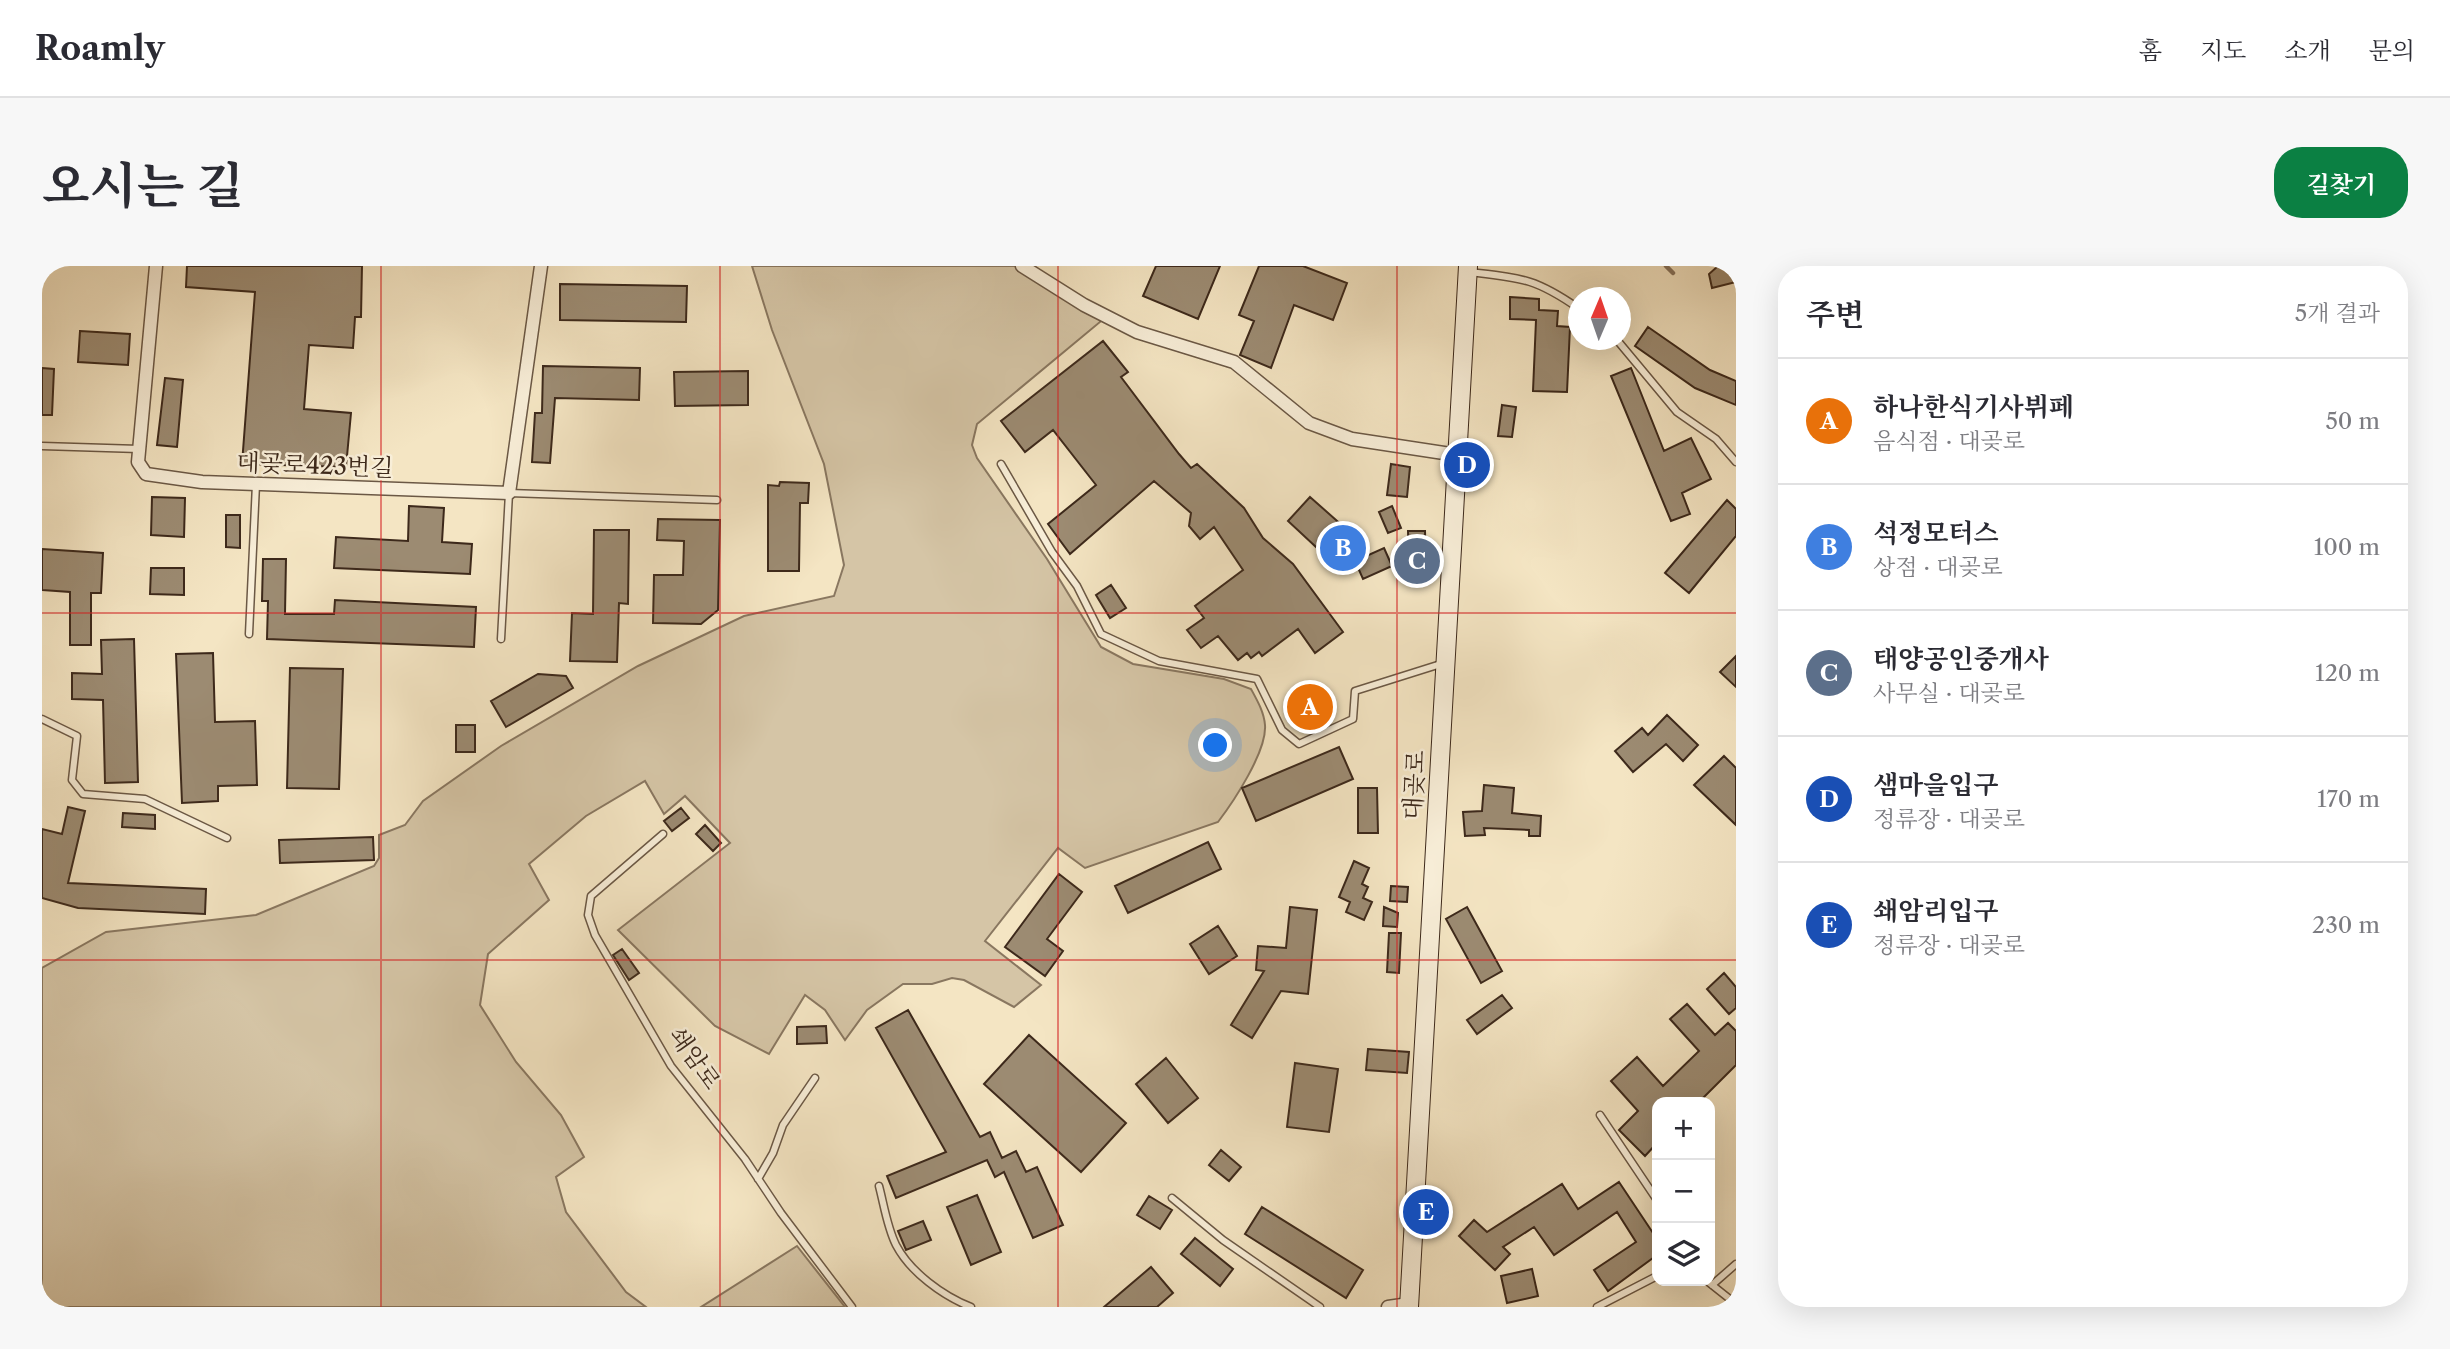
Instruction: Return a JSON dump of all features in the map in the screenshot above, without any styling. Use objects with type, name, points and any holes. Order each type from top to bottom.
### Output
[{"type":"street","points":[[139,449],[156,266]]},
{"type":"street","points":[[509,494],[541,266]]},
{"type":"street","points":[[1022,266],[1084,305],[1137,332],[1234,362],[1309,423],[1352,439],[1457,456]]},
{"type":"street","name":"대곶로","points":[[1409,1306],[1467,269]]},
{"type":"street","name":"대곶로423번길","points":[[139,449],[138,462],[146,474],[202,482],[509,494]]},
{"type":"street","points":[[1388,1307],[1409,1306]]},
{"type":"lane","points":[[1467,269],[1522,278],[1547,286],[1568,301]]},
{"type":"lane","points":[[1626,350],[1677,412],[1716,439],[1736,462]]},
{"type":"lane","points":[[42,446],[139,449]]},
{"type":"lane","points":[[1000,464],[1052,552],[1077,586],[1101,634],[1158,661],[1257,679],[1282,730],[1299,744],[1353,719],[1354,691],[1446,663]]},
{"type":"lane","points":[[249,634],[256,484]]},
{"type":"lane","points":[[501,639],[509,494]]},
{"type":"lane","name":"대곶로423번길","points":[[509,494],[717,500]]},
{"type":"lane","points":[[42,719],[77,736],[72,780],[83,794],[145,799],[227,838]]},
{"type":"lane","name":"쇄암로","points":[[663,834],[591,896],[588,915],[607,960],[671,1066],[852,1307]]},
{"type":"lane","points":[[758,1179],[773,1153],[783,1125],[815,1078]]},
{"type":"lane","points":[[1600,1115],[1652,1193]]},
{"type":"lane","points":[[879,1186],[890,1231],[901,1254],[937,1288],[971,1307]]},
{"type":"lane","points":[[1172,1198],[1223,1240],[1321,1307]]},
{"type":"lane","points":[[1715,1279],[1736,1264]]},
{"type":"lane","points":[[1597,1307],[1652,1279]]},
{"type":"lane","points":[[1714,1286],[1736,1304]]},
{"type":"shaded area","points":[[752,266],[1022,266],[1106,317],[977,424],[972,445],[977,458],[1047,559],[1101,647],[1133,664],[1224,679],[1251,689],[1263,715],[1264,736],[1255,762],[1232,802],[1218,822],[1085,868],[1058,848],[985,941],[1041,985],[1014,1007],[964,980],[952,978],[932,984],[903,984],[867,1010],[845,1040],[825,1010],[805,995],[769,1054],[715,1026],[618,930],[730,843],[685,796],[664,814],[645,781],[586,816],[529,864],[549,900],[488,954],[480,1005],[516,1062],[561,1115],[584,1157],[556,1177],[566,1212],[626,1292],[646,1307],[42,1307],[42,968],[106,932],[256,915],[374,866],[379,858],[379,835],[405,825],[423,801],[501,746],[638,666],[744,616],[834,596],[844,565],[824,464],[772,330]]},
{"type":"shaded area","points":[[797,1246],[845,1307],[701,1307]]},
{"type":"building","points":[[187,266],[362,266],[361,317],[355,317],[353,348],[309,345],[304,409],[351,413],[346,467],[242,464],[255,292],[186,287]]},
{"type":"building","points":[[1156,266],[1220,266],[1198,319],[1143,296]]},
{"type":"building","points":[[1259,266],[1303,266],[1347,283],[1333,320],[1294,305],[1271,368],[1240,355],[1254,321],[1239,315]]},
{"type":"building","points":[[1718,266],[1736,266],[1736,282],[1712,288],[1709,274]]},
{"type":"building","points":[[560,284],[687,286],[686,322],[560,320]]},
{"type":"building","points":[[1510,297],[1539,299],[1539,310],[1558,311],[1557,326],[1568,327],[1567,392],[1533,391],[1536,320],[1510,319]]},
{"type":"building","points":[[1648,327],[1710,370],[1736,381],[1736,405],[1695,388],[1635,346]]},
{"type":"building","points":[[80,331],[130,334],[128,365],[78,362]]},
{"type":"building","points":[[1103,341],[1128,372],[1121,377],[1179,454],[1191,468],[1197,464],[1244,508],[1263,538],[1293,564],[1343,632],[1315,653],[1298,629],[1262,656],[1259,652],[1251,658],[1247,653],[1238,660],[1218,636],[1201,648],[1187,630],[1204,618],[1195,606],[1243,570],[1214,527],[1200,539],[1189,526],[1191,513],[1154,481],[1070,554],[1048,524],[1096,485],[1053,430],[1025,452],[1001,421]]},
{"type":"building","points":[[543,366],[640,368],[639,400],[555,398],[550,463],[532,462],[535,413],[542,413]]},
{"type":"building","points":[[42,368],[54,369],[52,415],[42,415]]},
{"type":"building","points":[[1631,368],[1664,451],[1691,438],[1711,479],[1682,493],[1690,514],[1671,521],[1611,376]]},
{"type":"building","points":[[748,371],[748,405],[675,406],[674,372]]},
{"type":"building","points":[[165,378],[183,380],[177,447],[157,445]]},
{"type":"building","points":[[1502,405],[1516,407],[1512,437],[1498,436]]},
{"type":"building","points":[[1391,464],[1410,467],[1407,497],[1387,495]]},
{"type":"building","points":[[780,482],[809,483],[808,503],[800,503],[799,571],[768,571],[768,485],[779,486]]},
{"type":"building","points":[[152,497],[185,498],[184,537],[151,535]]},
{"type":"building","points":[[1310,497],[1353,535],[1330,560],[1288,521]]},
{"type":"building","points":[[1727,500],[1736,509],[1736,536],[1689,593],[1665,573]]},
{"type":"building","points":[[409,506],[444,508],[442,542],[472,544],[470,574],[334,568],[336,537],[408,541]]},
{"type":"building","points":[[1392,506],[1401,528],[1388,533],[1379,512]]},
{"type":"building","points":[[226,515],[240,515],[240,548],[226,547]]},
{"type":"building","points":[[658,519],[720,520],[718,610],[701,624],[653,623],[654,575],[683,575],[684,541],[657,540]]},
{"type":"building","points":[[594,530],[629,530],[628,604],[619,603],[617,662],[570,661],[572,613],[593,614]]},
{"type":"building","points":[[1408,531],[1425,531],[1426,567],[1409,567]]},
{"type":"building","points":[[1384,548],[1392,566],[1363,579],[1355,561]]},
{"type":"building","points":[[42,549],[103,553],[101,593],[91,593],[91,645],[70,645],[70,592],[42,590]]},
{"type":"building","points":[[263,559],[286,559],[285,614],[334,614],[335,600],[476,607],[474,647],[267,639],[268,601],[262,601]]},
{"type":"building","points":[[151,568],[184,568],[184,595],[150,594]]},
{"type":"building","points":[[1111,585],[1126,608],[1110,618],[1096,595]]},
{"type":"building","points":[[134,639],[138,782],[105,783],[103,700],[72,699],[72,673],[102,674],[101,640]]},
{"type":"building","points":[[213,653],[215,722],[255,721],[257,785],[218,786],[218,801],[182,803],[176,654]]},
{"type":"building","points":[[1736,656],[1736,687],[1720,672]]},
{"type":"building","points":[[290,668],[343,669],[339,789],[287,788]]},
{"type":"building","points":[[538,674],[566,676],[573,688],[506,727],[491,701]]},
{"type":"building","points":[[1324,689],[1331,712],[1295,724],[1288,701]]},
{"type":"building","points":[[1667,715],[1698,745],[1683,761],[1666,744],[1633,772],[1615,751],[1642,728],[1648,735]]},
{"type":"building","points":[[456,725],[475,725],[475,752],[456,752]]},
{"type":"building","points":[[1339,747],[1353,779],[1256,821],[1242,788]]},
{"type":"building","points":[[1724,756],[1736,768],[1736,825],[1694,785]]},
{"type":"building","points":[[1484,785],[1514,788],[1512,813],[1541,816],[1540,836],[1529,836],[1529,830],[1484,828],[1485,835],[1465,836],[1463,812],[1482,811]]},
{"type":"building","points":[[1358,788],[1377,788],[1378,833],[1358,833]]},
{"type":"building","points":[[68,807],[85,811],[68,883],[206,889],[205,914],[78,908],[42,898],[42,829],[62,834]]},
{"type":"building","points":[[681,808],[689,818],[672,831],[664,821]]},
{"type":"building","points":[[123,813],[155,815],[155,829],[122,827]]},
{"type":"building","points":[[705,825],[721,843],[713,851],[696,834]]},
{"type":"building","points":[[373,837],[374,860],[280,863],[279,840]]},
{"type":"building","points":[[1208,842],[1221,869],[1128,913],[1115,886]]},
{"type":"building","points":[[1354,861],[1369,868],[1362,884],[1368,887],[1363,898],[1372,902],[1364,920],[1346,912],[1350,902],[1339,897]]},
{"type":"building","points":[[1059,874],[1082,892],[1047,939],[1063,951],[1045,976],[1005,947]]},
{"type":"building","points":[[1391,886],[1408,887],[1407,902],[1390,901]]},
{"type":"building","points":[[1290,907],[1317,910],[1308,994],[1281,991],[1252,1038],[1231,1025],[1264,971],[1256,970],[1258,946],[1286,948]]},
{"type":"building","points":[[1384,907],[1398,913],[1397,927],[1383,926]]},
{"type":"building","points":[[1467,907],[1502,971],[1481,983],[1446,919]]},
{"type":"building","points":[[1218,926],[1237,956],[1209,974],[1190,944]]},
{"type":"building","points":[[1389,933],[1401,933],[1399,973],[1387,972]]},
{"type":"building","points":[[622,949],[639,973],[629,980],[613,955]]},
{"type":"building","points":[[1724,973],[1736,987],[1736,1008],[1729,1014],[1707,989]]},
{"type":"building","points":[[1502,995],[1512,1008],[1477,1034],[1467,1020]]},
{"type":"building","points":[[1687,1004],[1715,1035],[1728,1023],[1736,1031],[1736,1065],[1704,1097],[1652,1097],[1652,1148],[1645,1156],[1619,1130],[1638,1111],[1611,1081],[1637,1057],[1663,1086],[1699,1051],[1670,1019]]},
{"type":"building","points":[[908,1010],[980,1137],[990,1132],[1002,1158],[1016,1151],[1026,1172],[1037,1167],[1063,1225],[1033,1238],[1004,1172],[995,1177],[987,1160],[896,1198],[887,1176],[946,1152],[876,1028]]},
{"type":"building","points":[[826,1026],[827,1043],[797,1044],[797,1027]]},
{"type":"building","points":[[1029,1035],[1126,1123],[1081,1172],[984,1084]]},
{"type":"building","points":[[1368,1049],[1409,1052],[1407,1073],[1366,1070]]},
{"type":"building","points":[[1166,1058],[1198,1098],[1168,1123],[1136,1084]]},
{"type":"building","points":[[1295,1063],[1338,1069],[1329,1132],[1287,1127]]},
{"type":"building","points":[[1221,1150],[1241,1167],[1229,1181],[1209,1165]]},
{"type":"building","points":[[1619,1182],[1652,1232],[1652,1259],[1608,1291],[1594,1270],[1636,1242],[1617,1212],[1554,1255],[1534,1227],[1503,1247],[1510,1254],[1495,1270],[1459,1236],[1474,1220],[1487,1232],[1562,1184],[1578,1209]]},
{"type":"building","points":[[977,1195],[1001,1252],[971,1265],[947,1207]]},
{"type":"building","points":[[1149,1196],[1172,1210],[1160,1229],[1137,1215]]},
{"type":"building","points":[[1262,1207],[1363,1270],[1346,1298],[1245,1234]]},
{"type":"building","points":[[923,1221],[931,1240],[906,1250],[898,1231]]},
{"type":"building","points":[[1195,1238],[1233,1269],[1220,1286],[1181,1254]]},
{"type":"building","points":[[1151,1267],[1173,1293],[1157,1307],[1104,1307]]},
{"type":"building","points":[[1532,1269],[1538,1296],[1507,1303],[1501,1276]]},
{"type":"waterway","points":[[1666,266],[1673,273]]},
{"type":"place","name":"샘마을입구","points":[[1467,465]]},
{"type":"place","name":"석정모터스","points":[[1343,548]]},
{"type":"place","name":"태양공인중개사","points":[[1417,561]]},
{"type":"place","name":"하나한식기사뷔페","points":[[1310,707]]},
{"type":"place","name":"쇄암리입구","points":[[1426,1212]]}]
